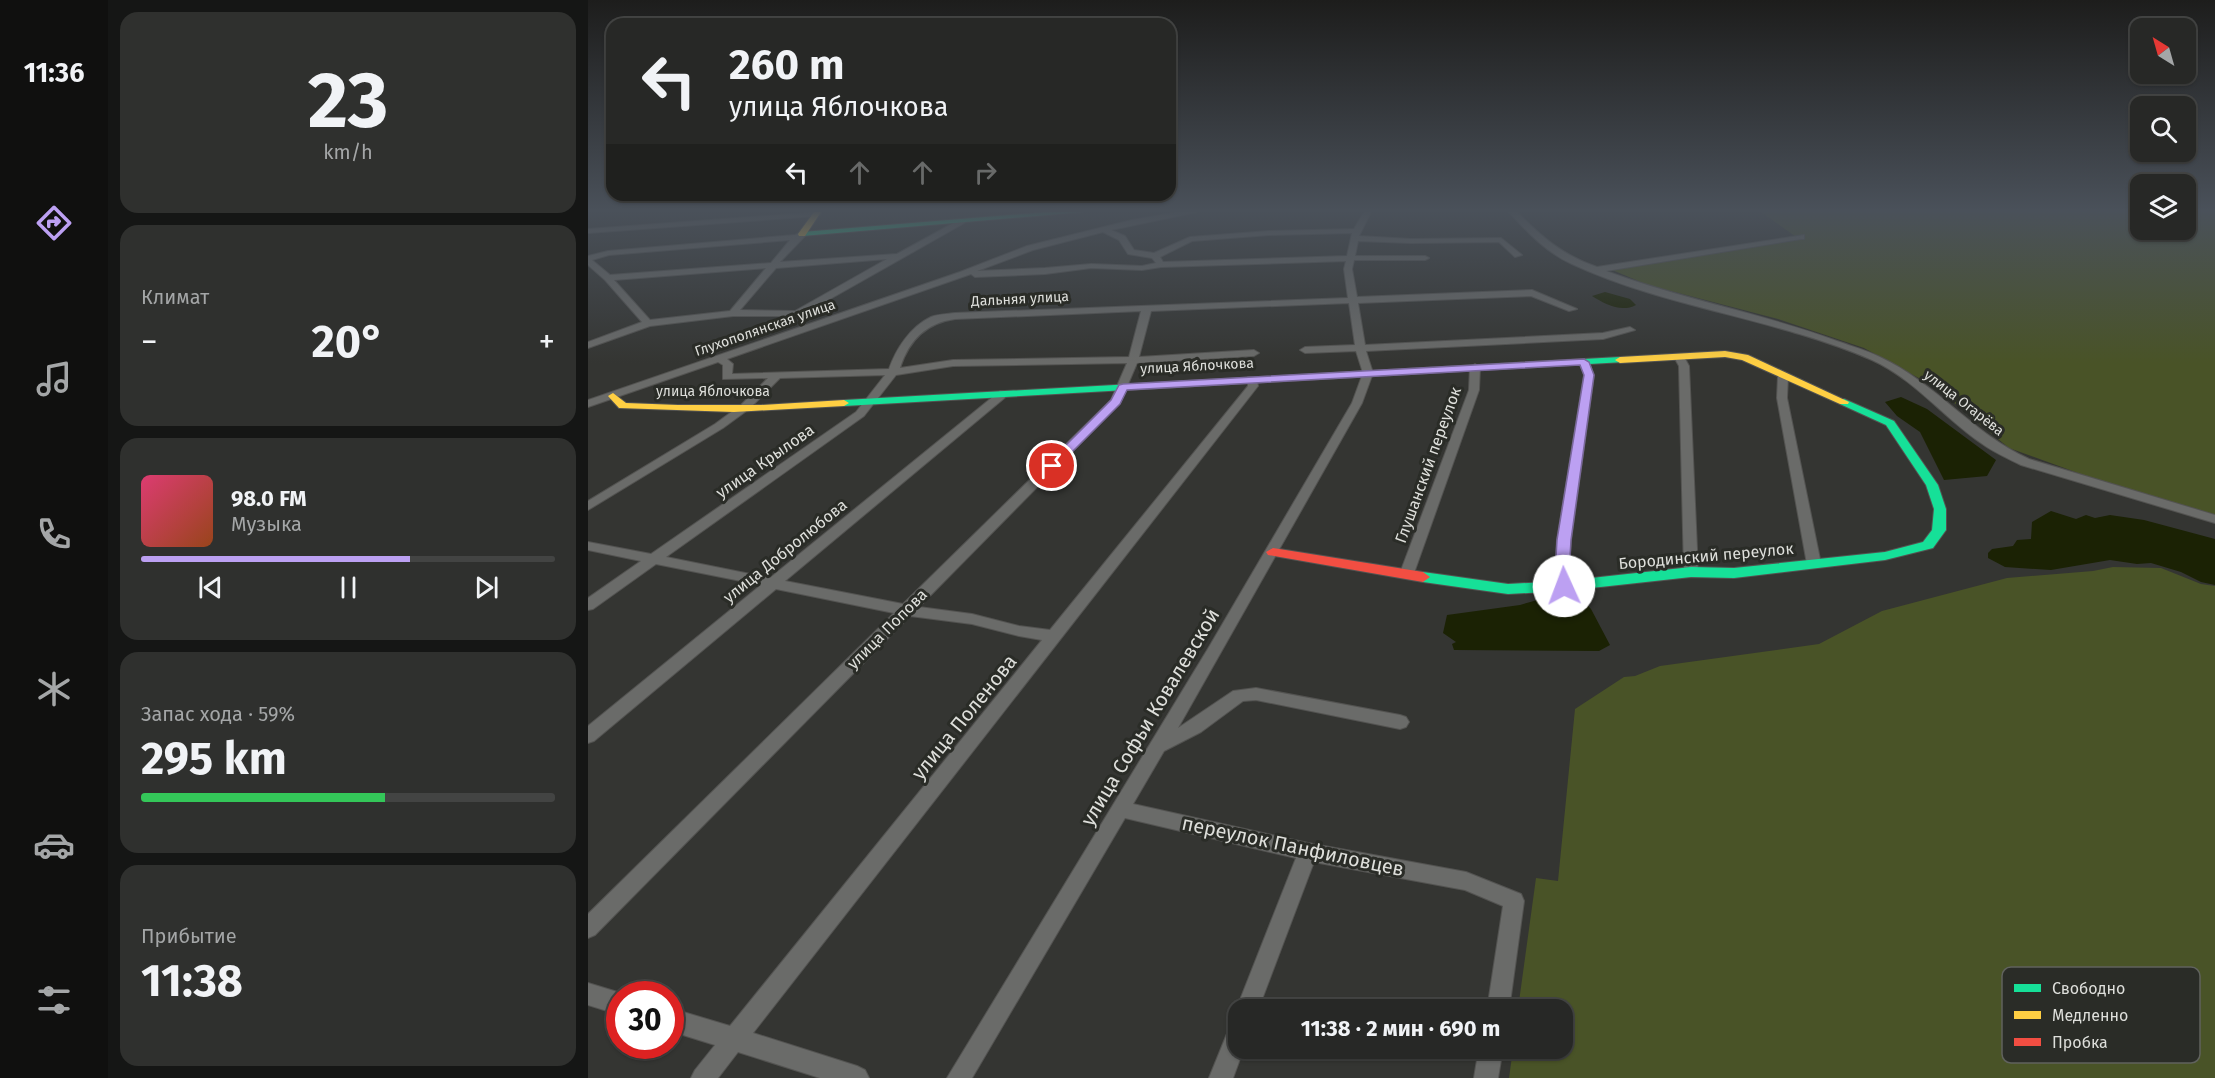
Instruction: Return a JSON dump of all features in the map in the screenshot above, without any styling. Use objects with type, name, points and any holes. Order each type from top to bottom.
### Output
[{"type":"street","points":[[591,262],[608,278],[648,323]]},
{"type":"street","points":[[608,278],[800,262]]},
{"type":"street","points":[[588,345],[648,323],[733,314],[797,315],[888,262]]},
{"type":"street","name":"Глухополянская улица","points":[[588,404],[993,262]]},
{"type":"street","points":[[963,274],[1045,271],[1091,266],[1142,268],[1161,265],[1234,262]]},
{"type":"street","points":[[1349,262],[1348,269],[1360,347],[1368,372]]},
{"type":"street","name":"улица Огарёва","points":[[1575,262],[1641,287],[1798,330],[1877,359],[1929,392],[1983,439],[2005,453],[2025,462],[2215,519]]},
{"type":"street","points":[[1596,270],[1644,262]]},
{"type":"street","points":[[733,314],[774,264]]},
{"type":"street","name":"Дальняя улица","points":[[935,320],[955,316],[1532,292],[1572,309]]},
{"type":"street","name":"улица Попова","points":[[588,928],[1116,401],[1133,360],[1147,307]]},
{"type":"street","points":[[795,333],[797,315]]},
{"type":"street","name":"улица Крылова","points":[[588,605],[860,414],[892,372],[901,349],[925,325],[935,320]]},
{"type":"street","points":[[1305,350],[1432,346],[1603,336],[1630,330]]},
{"type":"street","name":"улица Яблочкова","points":[[719,359],[728,364],[727,376],[776,376],[892,372],[953,363],[1133,360],[1254,353]]},
{"type":"street","name":"улица Яблочкова","points":[[613,396],[623,405],[633,406],[804,407],[872,400],[1368,372],[1730,355],[1744,357],[1890,423],[1932,485],[1940,508],[1939,530],[1928,545]]},
{"type":"street","points":[[1679,357],[1684,366],[1691,572]]},
{"type":"street","points":[[1564,586],[1562,574],[1564,540],[1589,375],[1584,362]]},
{"type":"street","name":"Глушанский переулок","points":[[1407,573],[1474,390],[1475,367]]},
{"type":"street","name":"улица Софьи Ковалевской","points":[[959,1078],[1273,552],[1357,403],[1368,372]]},
{"type":"street","points":[[588,507],[719,426],[745,407],[776,376]]},
{"type":"street","points":[[1783,376],[1782,398],[1814,564]]},
{"type":"street","name":"улица Поленова","points":[[703,1078],[1056,636],[1111,561],[1220,430],[1253,386],[1252,379]]},
{"type":"street","name":"улица Добролюбова","points":[[588,736],[1004,393]]},
{"type":"street","name":"Бородинский переулок","points":[[1273,552],[1407,573],[1435,580],[1509,589],[1564,586],[1691,572],[1734,573],[1885,556],[1928,545]]},
{"type":"street","points":[[588,546],[906,610],[972,619],[1019,631],[1056,636]]},
{"type":"street","points":[[1158,746],[1195,727],[1239,694],[1256,694],[1400,722]]},
{"type":"street","name":"переулок Панфиловцев","points":[[1120,809],[1308,852],[1466,881],[1514,901],[1500,999]]},
{"type":"street","points":[[1252,999],[1308,852]]},
{"type":"street","points":[[588,994],[606,1000]]},
{"type":"street","points":[[684,1023],[857,1078]]},
{"type":"street","points":[[1221,1078],[1228,1059]]},
{"type":"street","points":[[1486,1078],[1489,1059]]},
{"type":"shaded area","points":[[1638,262],[2215,262],[2215,516],[2136,494],[2009,448],[1935,387],[1864,348],[1778,319],[1648,285],[1605,267]]},
{"type":"shaded area","points":[[1605,292],[1630,299],[1636,305],[1619,308],[1592,296]]},
{"type":"shaded area","points":[[1901,397],[1927,409],[1996,460],[1987,476],[1944,480],[1920,432],[1897,416],[1885,402]]},
{"type":"shaded area","points":[[2051,511],[2076,519],[2086,515],[2095,518],[2110,515],[2144,520],[2215,539],[2215,585],[2151,563],[2137,564],[2110,560],[2051,570],[2005,567],[1988,558],[1988,553],[1992,549],[2013,546],[2017,540],[2031,539],[2032,522]]},
{"type":"shaded area","points":[[2113,567],[2161,568],[2201,584],[2215,586],[2215,1078],[1509,1078],[1512,1059],[1573,1059],[1573,999],[1519,999],[1536,878],[1558,881],[1575,709],[1624,677],[1635,676],[1660,666],[1819,644],[1882,611],[2007,578],[2093,571]]},
{"type":"shaded area","points":[[1581,598],[1591,609],[1610,645],[1599,651],[1454,650],[1452,644],[1456,642],[1443,633],[1447,615],[1520,605],[1541,599]]},
{"type":"traffic: fast","points":[[844,403],[1620,360]]},
{"type":"traffic: fast","points":[[1423,577],[1508,589],[1564,586],[1691,572],[1734,573],[1885,556],[1928,545],[1939,530],[1940,509],[1932,485],[1890,423],[1844,402]]},
{"type":"traffic: slow","points":[[1620,360],[1725,354],[1744,357],[1844,402]]},
{"type":"traffic: slow","points":[[613,396],[623,406],[678,409],[734,409],[844,403]]},
{"type":"traffic: jam","points":[[1273,552],[1423,577]]},
{"type":"route","points":[[1052,466],[1116,401],[1123,387],[1584,362],[1589,375],[1564,540],[1562,574],[1564,586]]}]
